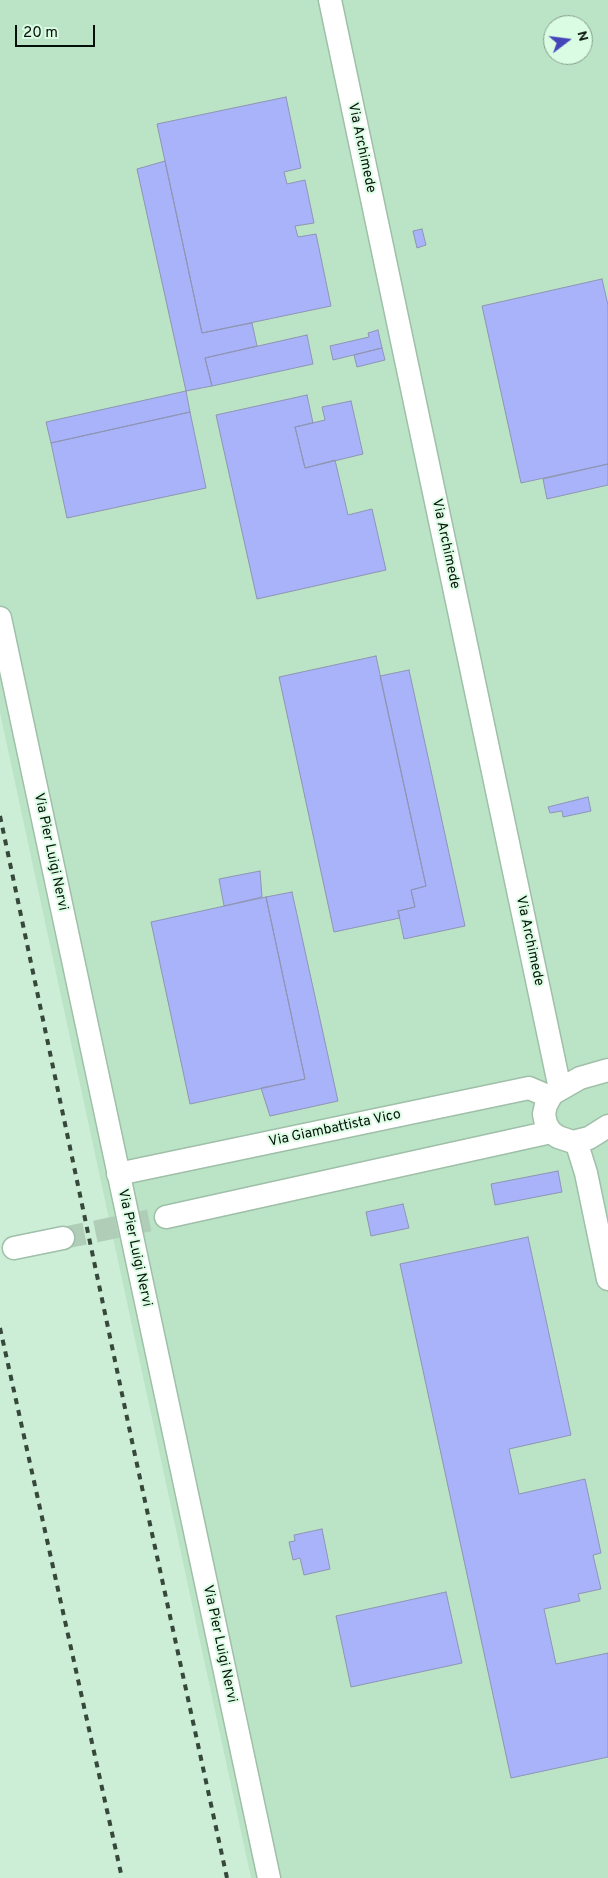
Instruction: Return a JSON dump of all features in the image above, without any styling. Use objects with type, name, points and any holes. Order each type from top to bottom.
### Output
[{"type":"street","name":"Via Archimede","points":[[330,0],[555,1093]]},
{"type":"street","name":"Via Pier Luigi Nervi","points":[[0,618],[269,1878]]},
{"type":"street","points":[[608,1070],[580,1078],[555,1093],[544,1114],[546,1124],[551,1132],[558,1137],[576,1141],[589,1138],[608,1126]]},
{"type":"street","name":"Via Giambattista Vico","points":[[118,1174],[528,1088],[555,1093]]},
{"type":"street","points":[[166,1217],[551,1132]]},
{"type":"street","points":[[576,1141],[586,1173],[608,1279]]},
{"type":"street","points":[[14,1248],[63,1238]]},
{"type":"shaded area","points":[[0,0],[608,0],[608,1878],[251,1878],[0,713]]},
{"type":"building","points":[[286,97],[301,168],[284,172],[287,184],[305,180],[314,223],[295,226],[298,237],[316,234],[331,306],[202,333],[157,124]]},
{"type":"building","points":[[165,161],[202,333],[252,323],[257,346],[205,358],[212,386],[186,391],[137,169]]},
{"type":"building","points":[[422,229],[426,245],[417,248],[413,231]]},
{"type":"building","points":[[602,279],[608,305],[608,464],[521,483],[482,306]]},
{"type":"building","points":[[378,330],[382,348],[333,360],[330,346],[369,337],[368,333]]},
{"type":"building","points":[[307,335],[313,364],[212,386],[205,358]]},
{"type":"building","points":[[382,348],[385,360],[357,367],[354,355]]},
{"type":"building","points":[[186,391],[190,412],[51,443],[46,422]]},
{"type":"building","points":[[307,395],[313,423],[295,427],[305,468],[335,460],[348,515],[372,509],[386,570],[257,599],[216,415]]},
{"type":"building","points":[[351,401],[363,454],[305,468],[295,427],[325,420],[322,407]]},
{"type":"building","points":[[190,412],[206,488],[67,518],[51,443]]},
{"type":"building","points":[[608,464],[608,485],[547,499],[543,479]]},
{"type":"building","points":[[376,656],[426,886],[411,890],[415,907],[398,911],[400,918],[334,932],[279,677]]},
{"type":"building","points":[[409,670],[465,926],[404,939],[398,911],[415,907],[411,890],[426,886],[380,676]]},
{"type":"building","points":[[588,797],[591,811],[563,817],[562,811],[550,813],[548,807]]},
{"type":"building","points":[[260,871],[262,897],[224,906],[219,879]]},
{"type":"building","points":[[292,892],[338,1101],[270,1116],[261,1088],[305,1079],[266,897]]},
{"type":"building","points":[[266,897],[305,1079],[190,1104],[151,922]]},
{"type":"building","points":[[558,1171],[562,1192],[495,1205],[491,1184]]},
{"type":"building","points":[[403,1204],[409,1228],[371,1236],[366,1212]]},
{"type":"building","points":[[528,1237],[571,1435],[509,1449],[519,1494],[585,1479],[601,1553],[593,1555],[601,1589],[578,1594],[580,1601],[544,1609],[556,1664],[608,1653],[608,1757],[511,1778],[400,1264]]},
{"type":"building","points":[[322,1529],[330,1569],[304,1575],[300,1558],[293,1560],[289,1542],[295,1541],[294,1535]]},
{"type":"building","points":[[446,1592],[462,1663],[351,1687],[336,1616]]},
{"type":"tunnel","points":[[63,1238],[166,1217]]},
{"type":"railway","points":[[0,816],[133,1446],[227,1878]]},
{"type":"railway","points":[[0,1328],[122,1878]]}]
